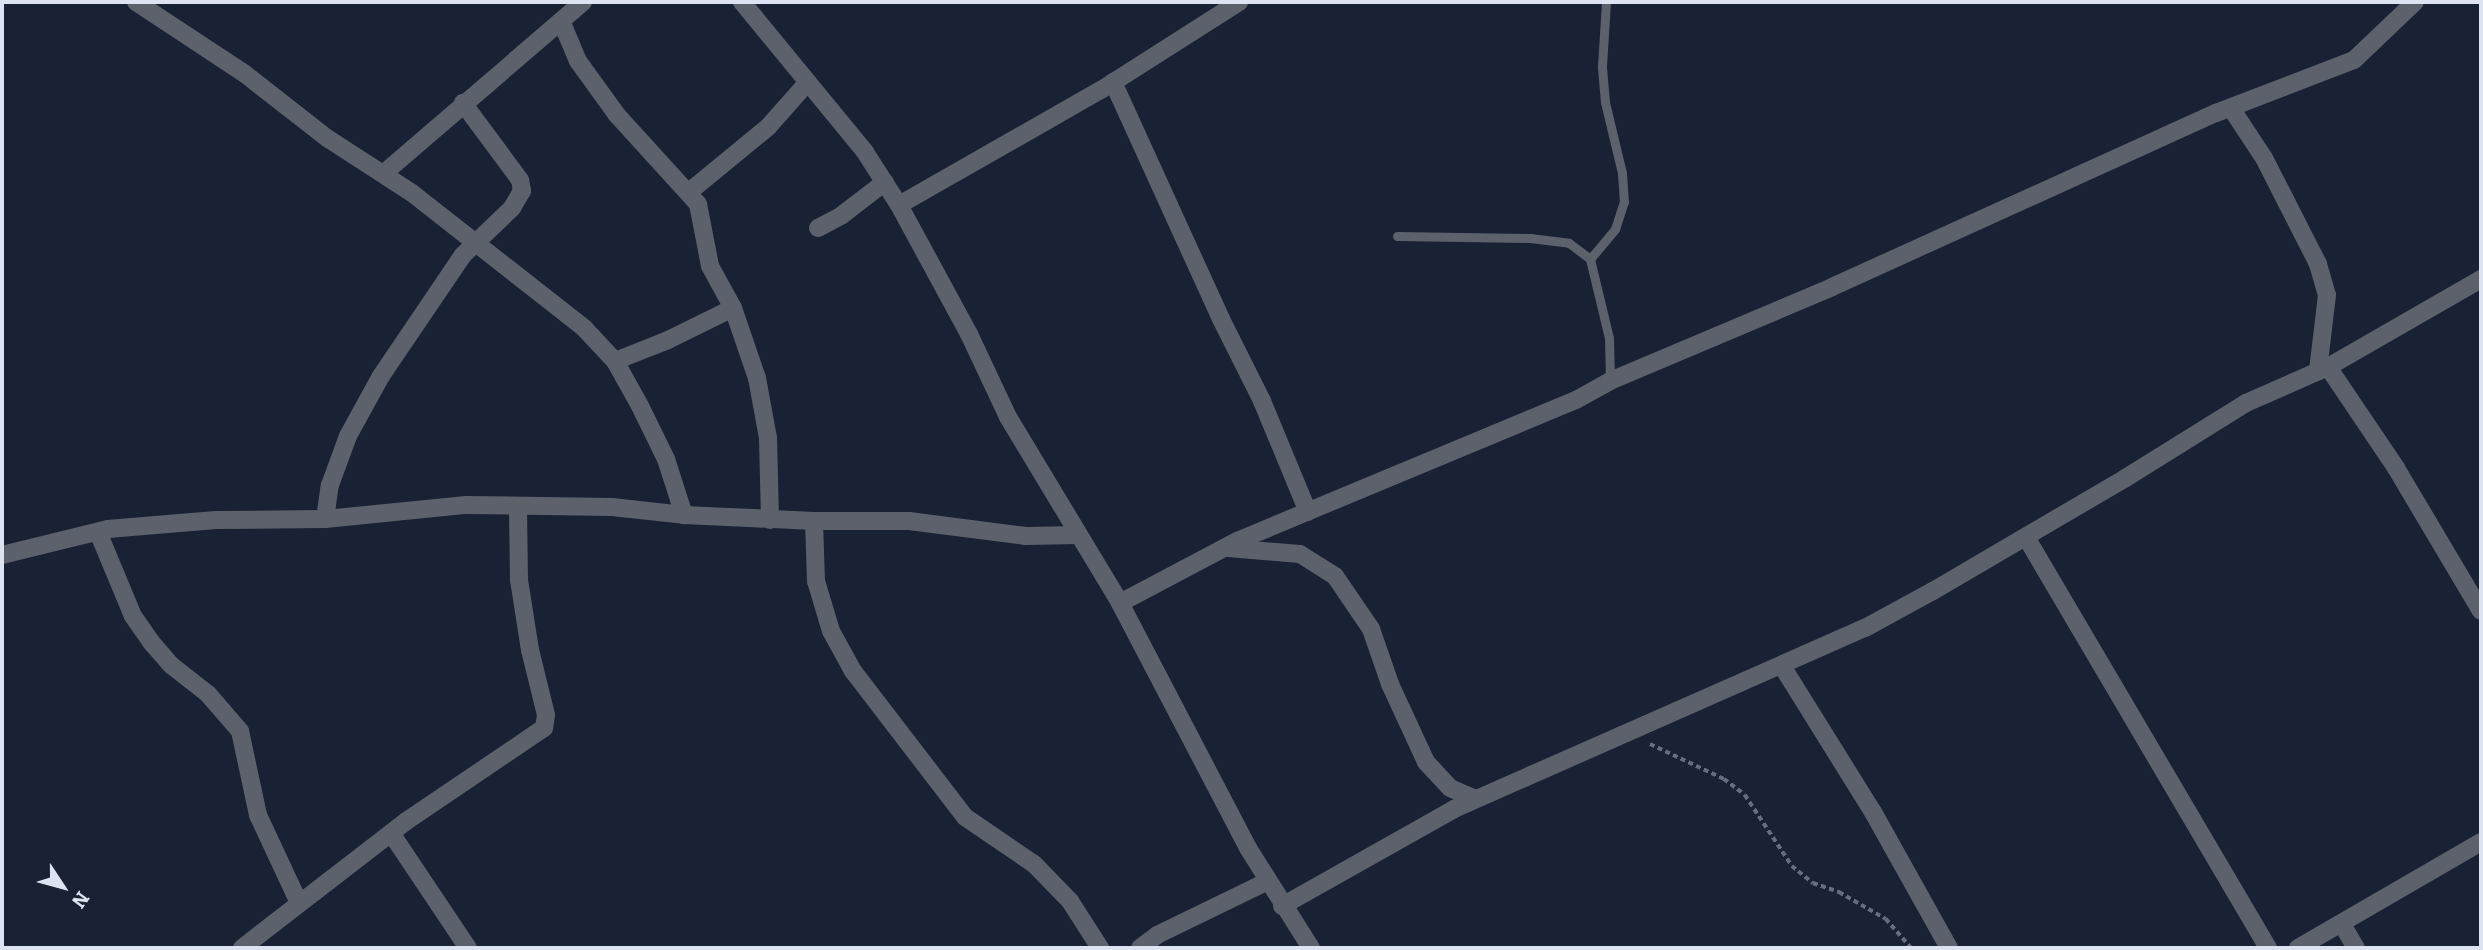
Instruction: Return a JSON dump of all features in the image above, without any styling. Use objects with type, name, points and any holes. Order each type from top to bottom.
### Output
[{"type":"street","points":[[136,2],[245,74],[327,138],[412,192],[584,328],[615,361],[666,459],[684,515]]},
{"type":"street","points":[[383,174],[463,103],[562,23],[583,2]]},
{"type":"street","points":[[742,2],[865,152],[899,205],[969,334],[1008,417],[1120,603],[1268,881],[1311,948]]},
{"type":"street","points":[[899,205],[1113,82],[1238,2]]},
{"type":"street","points":[[1120,603],[1225,547],[1576,400],[1610,381],[1832,287],[2231,108],[2354,60],[2415,2]]},
{"type":"street","points":[[562,23],[578,61],[610,107],[689,191],[702,216],[710,266],[733,308],[757,378],[768,438],[769,520]]},
{"type":"street","points":[[689,191],[768,127],[807,82]]},
{"type":"street","points":[[1113,82],[1221,319],[1262,401],[1308,513]]},
{"type":"street","points":[[325,519],[330,485],[348,436],[411,330],[474,242],[512,208],[522,191],[520,180],[463,103]]},
{"type":"street","points":[[2231,108],[2264,158],[2318,264],[2327,295],[2323,369],[2396,468],[2481,611]]},
{"type":"street","points":[[818,228],[842,215],[885,182]]},
{"type":"street","points":[[1282,906],[1476,799],[1865,628],[2026,537],[2246,402],[2323,369],[2481,279]]},
{"type":"street","points":[[615,361],[668,340],[733,308]]},
{"type":"street","points":[[2,555],[98,532],[216,520],[325,519],[466,505],[612,507],[769,520],[909,521],[1026,536],[1079,535]]},
{"type":"street","points":[[242,948],[391,833],[531,739],[546,724],[519,580],[518,506]]},
{"type":"street","points":[[814,521],[816,582],[831,631],[853,671],[965,817],[1034,864],[1070,901],[1100,948]]},
{"type":"street","points":[[98,532],[133,616],[151,642],[171,666],[208,694],[240,731],[258,815],[299,902]]},
{"type":"street","points":[[2026,537],[2268,948]]},
{"type":"street","points":[[1225,547],[1300,554],[1335,576],[1371,629],[1390,684],[1426,762],[1450,788],[1476,799]]},
{"type":"street","points":[[1782,666],[1873,812],[1950,948]]},
{"type":"street","points":[[391,833],[468,948]]},
{"type":"street","points":[[2298,948],[2481,842]]},
{"type":"street","points":[[1140,948],[1157,935],[1268,881]]},
{"type":"street","points":[[2342,924],[2356,948]]},
{"type":"lane","points":[[1590,259],[1615,229],[1624,202],[1622,173],[1605,103],[1602,66],[1606,2]]},
{"type":"lane","points":[[1397,236],[1542,239],[1569,243],[1590,259],[1609,338],[1610,381]]},
{"type":"path","points":[[1622,733],[1724,779],[1745,795],[1792,866],[1813,883],[1839,892],[1886,919],[1911,948]]}]
